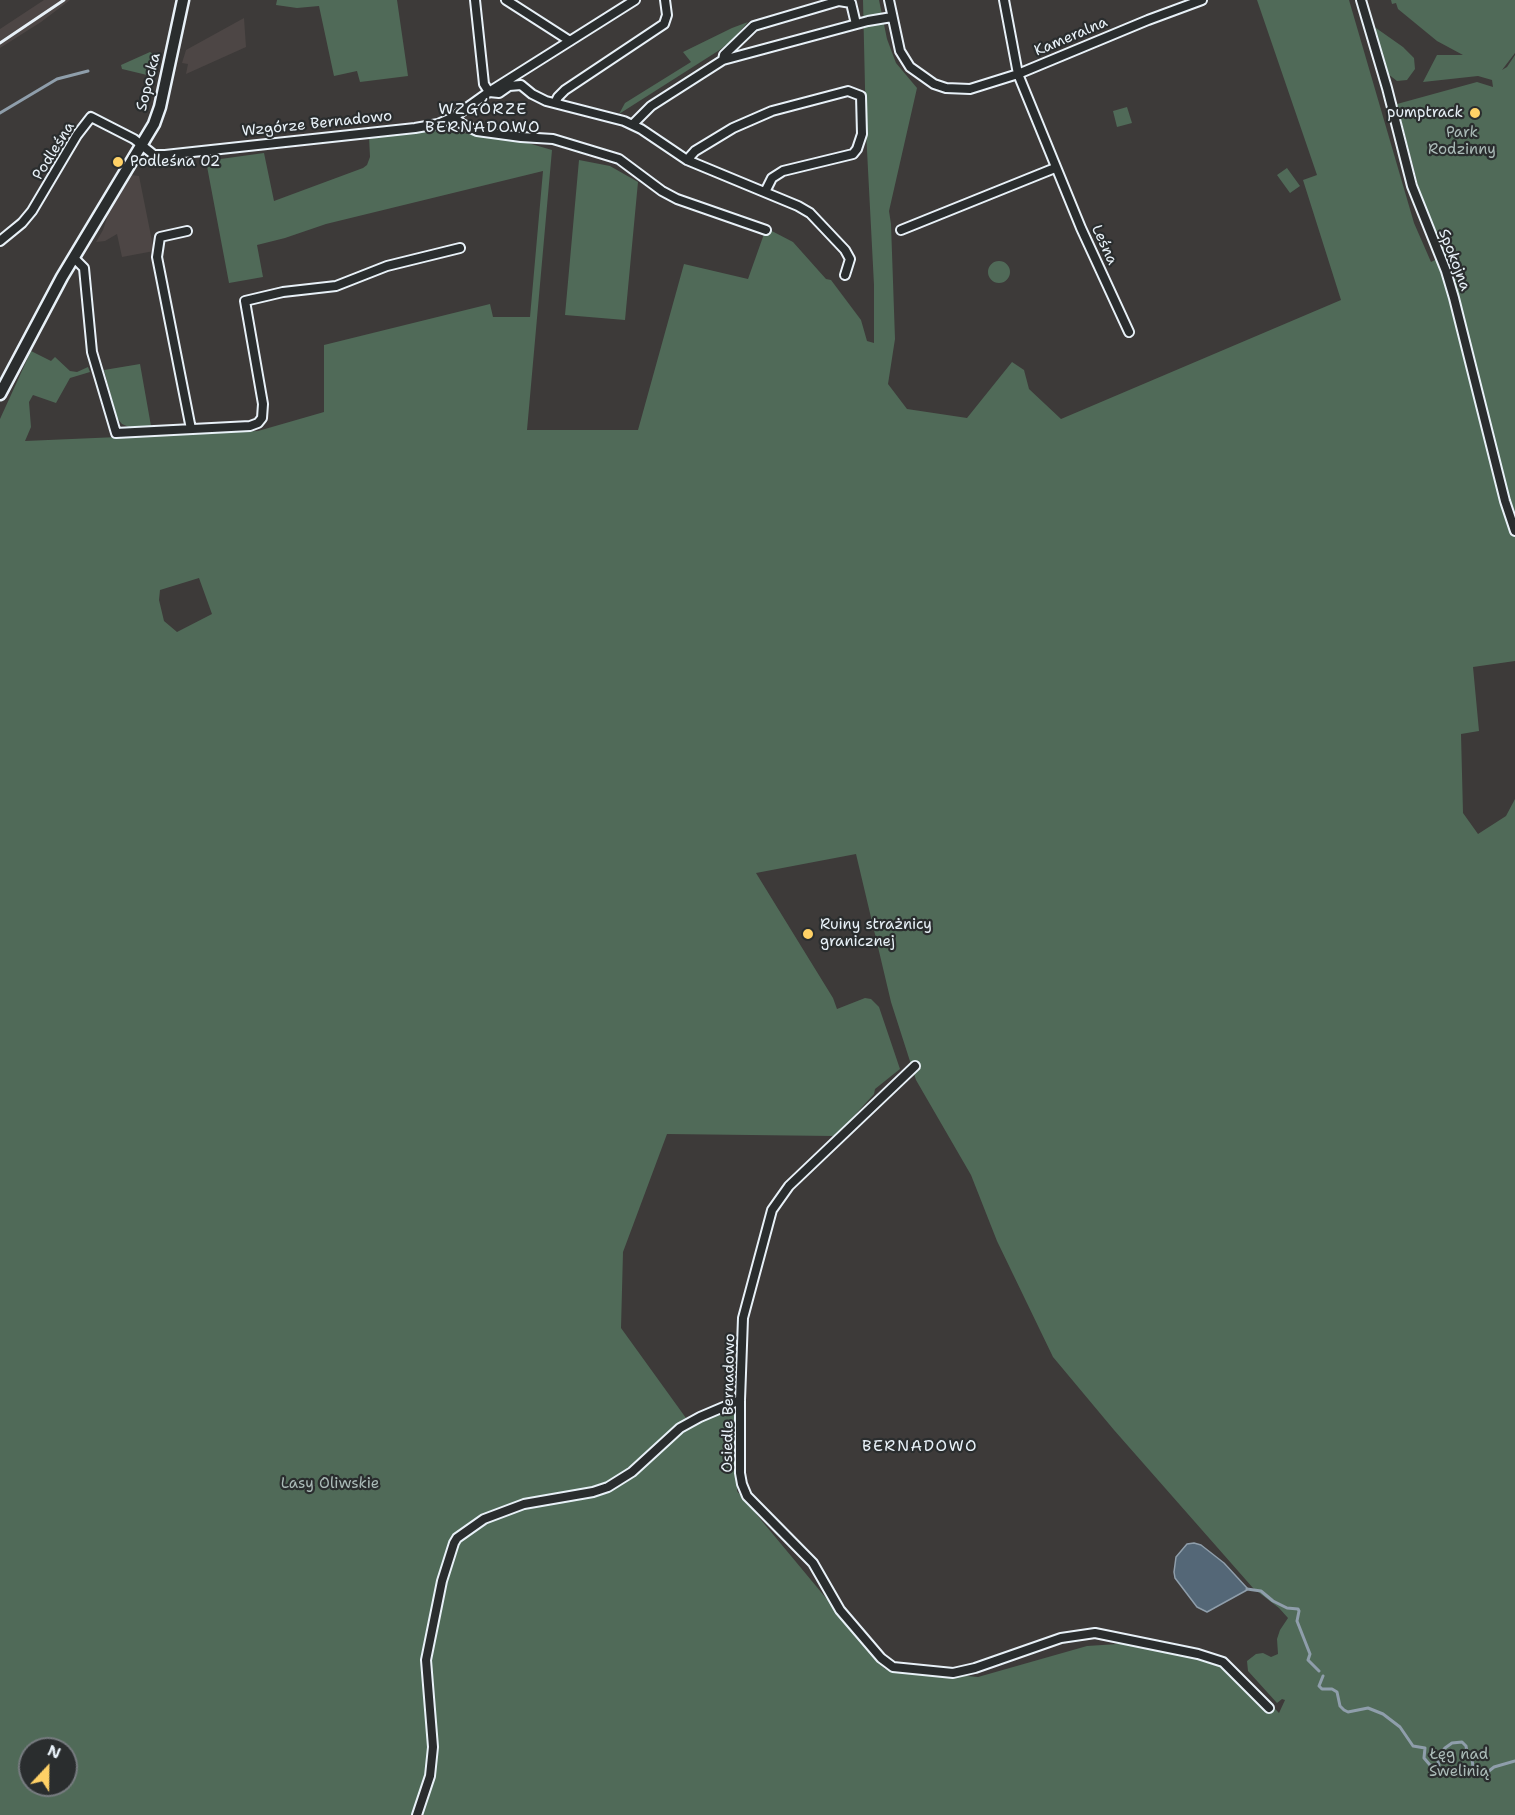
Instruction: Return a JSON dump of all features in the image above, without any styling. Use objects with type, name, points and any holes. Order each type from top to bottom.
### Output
[{"type":"main road","name":"Sopocka","points":[[0,394],[42,314],[154,124],[160,107],[183,0]]},
{"type":"street","points":[[475,0],[484,84],[489,92]]},
{"type":"street","points":[[506,0],[570,41]]},
{"type":"street","name":"Wzgórze Bernadowo","points":[[141,146],[154,154],[165,155],[438,124],[454,117],[489,92],[635,0]]},
{"type":"street","points":[[555,103],[565,90],[664,24],[667,15],[665,0]]},
{"type":"street","name":"Kameralna","points":[[889,0],[895,34],[904,59],[910,67],[934,84],[946,88],[970,90],[1018,74],[1157,16],[1202,0]]},
{"type":"street","name":"Leśna","points":[[1004,0],[1018,74],[1081,228],[1130,332]]},
{"type":"street","name":"Spokojna","points":[[1361,0],[1412,186],[1446,271],[1454,298],[1504,501],[1515,531]]},
{"type":"street","points":[[723,60],[724,56],[754,26],[839,1],[851,3],[856,24]]},
{"type":"street","points":[[633,124],[651,106],[723,60],[856,24],[892,17]]},
{"type":"street","name":"Wzgórze Bernadowo","points":[[489,92],[499,93],[509,86],[522,86],[541,99],[633,124],[687,160],[810,213],[845,250],[850,259],[845,275]]},
{"type":"street","points":[[687,160],[695,152],[733,128],[772,111],[848,91],[861,96],[862,134],[853,154],[777,174],[772,178],[765,192]]},
{"type":"street","name":"Podleśna","points":[[0,241],[32,211],[77,135],[91,117],[134,139],[141,146]]},
{"type":"street","points":[[454,117],[462,124],[477,131],[514,137],[553,139],[619,159],[662,191],[677,199],[766,230]]},
{"type":"street","points":[[901,230],[1055,168]]},
{"type":"street","points":[[187,231],[161,236],[157,257],[191,429]]},
{"type":"street","points":[[74,258],[84,268],[92,352],[116,433],[250,426],[258,423],[262,418],[263,404],[245,301],[283,292],[336,286],[387,266],[460,248]]},
{"type":"street","name":"Osiedle Bernadowo","points":[[915,1066],[789,1186],[772,1210],[743,1318],[740,1473],[747,1496],[813,1563],[840,1610],[887,1664],[898,1668],[953,1673],[975,1668],[1061,1638],[1095,1633],[1198,1654],[1223,1662],[1269,1708]]},
{"type":"street","points":[[417,1815],[430,1776],[433,1747],[426,1660],[442,1581],[457,1538],[484,1518],[524,1504],[593,1492],[608,1487],[632,1472],[680,1428],[740,1400]]},
{"type":"shaded area","points":[[44,0],[70,0],[0,48],[0,29]]},
{"type":"shaded area","points":[[244,18],[246,47],[186,74],[188,64],[182,63],[186,50]]},
{"type":"shaded area","points":[[131,175],[139,176],[154,251],[122,257],[117,234],[105,241],[96,242],[110,209]]},
{"type":"green space","points":[[277,0],[397,0],[408,76],[360,82],[357,71],[334,76],[319,6],[297,8],[276,5]]},
{"type":"green space","name":"Lasy Oliwskie","points":[[863,0],[879,0],[887,39],[896,63],[917,88],[889,211],[895,339],[888,384],[907,409],[967,418],[1012,362],[1024,370],[1029,389],[1061,419],[1341,300],[1303,180],[1317,175],[1257,0],[1349,0],[1414,223],[1431,262],[1445,255],[1425,212],[1397,104],[1477,82],[1493,87],[1492,80],[1478,76],[1423,82],[1437,55],[1463,55],[1437,41],[1398,9],[1396,3],[1392,4],[1391,0],[1515,0],[1515,53],[1502,70],[1507,67],[1515,55],[1515,661],[1473,667],[1479,731],[1461,734],[1463,813],[1478,834],[1506,816],[1515,799],[1515,1815],[0,1815],[0,419],[31,351],[51,361],[55,357],[70,371],[77,372],[88,367],[90,372],[70,378],[56,403],[33,395],[29,402],[31,427],[25,441],[258,431],[324,412],[324,345],[490,304],[493,317],[530,317],[543,171],[326,224],[257,245],[263,277],[229,283],[206,161],[264,153],[274,201],[363,168],[370,157],[369,136],[434,129],[521,141],[552,150],[527,430],[638,430],[684,264],[748,279],[764,234],[768,229],[793,242],[826,279],[831,280],[861,320],[867,341],[874,343],[874,285],[866,131]],"holes":[[[199,578],[212,614],[177,632],[164,621],[159,600],[160,590]],[[856,854],[891,1002],[916,1080],[971,1175],[997,1241],[1053,1357],[1253,1588],[1288,1618],[1277,1639],[1278,1654],[1271,1657],[1263,1653],[1256,1654],[1247,1661],[1248,1671],[1277,1703],[1282,1699],[1285,1700],[1279,1713],[1226,1658],[1149,1642],[1087,1646],[978,1677],[885,1669],[737,1491],[737,1412],[730,1408],[691,1425],[621,1328],[623,1252],[667,1134],[833,1136],[874,1094],[875,1089],[900,1069],[879,1007],[871,999],[865,998],[837,1009],[833,998],[756,873]]]},
{"type":"green space","points":[[748,22],[730,42],[718,51],[619,114],[625,103],[691,62],[683,52]]},
{"type":"green space","points":[[1376,28],[1403,47],[1414,58],[1415,69],[1407,80],[1397,81],[1388,74],[1375,33]]},
{"type":"green space","points":[[150,52],[153,54],[147,75],[122,69],[121,65]]},
{"type":"green space","points":[[1127,107],[1132,123],[1117,127],[1113,111]]},
{"type":"green space","points":[[579,160],[610,166],[638,182],[625,320],[565,315]]},
{"type":"green space","points":[[1287,168],[1300,186],[1290,193],[1277,175]]},
{"type":"green space","points":[[999,261],[1007,264],[1010,272],[1007,280],[999,283],[991,280],[988,272],[991,264]]},
{"type":"green space","points":[[140,364],[151,426],[129,427],[117,418],[104,370]]},
{"type":"water","points":[[1187,1544],[1201,1545],[1224,1563],[1247,1590],[1207,1612],[1197,1607],[1175,1578],[1174,1572],[1176,1557]]},
{"type":"waterway","points":[[0,113],[57,79],[88,71]]},
{"type":"waterway","points":[[1247,1589],[1261,1591],[1273,1601],[1287,1608],[1298,1609],[1297,1621],[1310,1654],[1308,1660],[1319,1671]]},
{"type":"waterway","points":[[1323,1676],[1319,1686],[1322,1689],[1332,1689],[1337,1692],[1340,1706],[1344,1710],[1348,1712],[1368,1708],[1383,1714],[1400,1727],[1413,1746],[1425,1748],[1424,1758],[1430,1765],[1437,1767],[1439,1765],[1437,1757],[1445,1748],[1452,1743],[1462,1742],[1466,1746],[1468,1758],[1472,1759],[1473,1767],[1477,1770],[1489,1771],[1494,1767],[1515,1761]]},
{"type":"railway","points":[[0,43],[64,0]]},
{"type":"place","name":"pumptrack","points":[[1475,113]]},
{"type":"place","name":"Podleśna 02","points":[[118,162]]},
{"type":"place","name":"Ruiny strażnicy granicznej","points":[[808,934]]},
{"type":"district","name":"WZGÓRZE BERNADOWO","points":[[483,119]]},
{"type":"district","name":"BERNADOWO","points":[[920,1447]]},
{"type":"park label","name":"Park Rodzinny","points":[[1462,142]]},
{"type":"park label","name":"Łęg nad Swelinią","points":[[1459,1764]]}]
